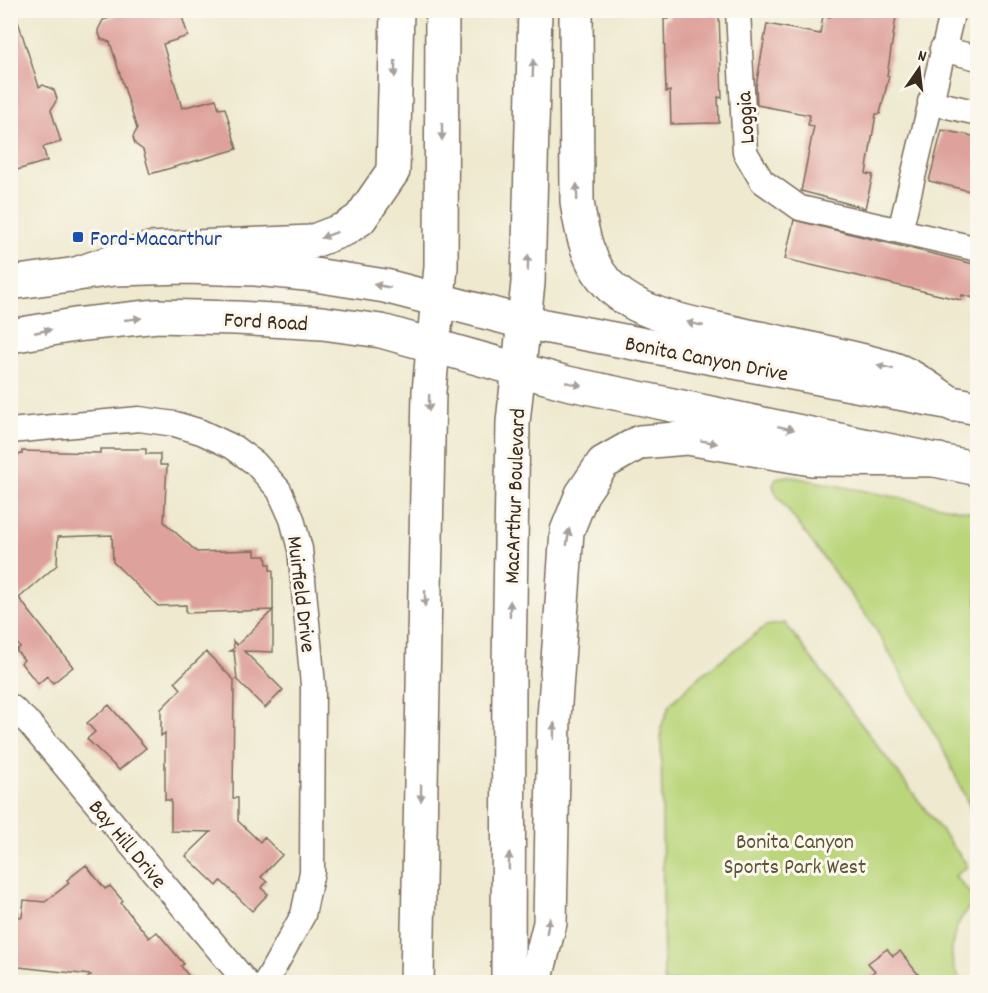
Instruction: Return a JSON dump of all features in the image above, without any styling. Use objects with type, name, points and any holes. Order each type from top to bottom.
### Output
[{"type":"main road","points":[[73,275],[150,249],[311,242],[345,229],[360,219],[393,171],[397,10]]},
{"type":"main road","points":[[417,982],[429,391],[439,300],[442,10]]},
{"type":"main road","name":"MacArthur Boulevard","points":[[508,982],[508,667],[513,422],[528,283],[535,10]]},
{"type":"main road","points":[[576,10],[577,201],[580,226],[596,267],[612,288],[628,299],[674,319],[894,369],[966,407]]},
{"type":"main road","points":[[10,283],[116,269],[256,269],[385,286],[439,300]]},
{"type":"main road","name":"Bonita Canyon Drive","points":[[439,300],[524,322],[966,407]]},
{"type":"main road","name":"Ford Road","points":[[10,336],[75,325],[157,316],[322,323],[381,332],[518,369]]},
{"type":"main road","points":[[518,369],[567,383],[964,463]]},
{"type":"main road","points":[[535,982],[550,923],[554,718],[567,531],[582,494],[603,463],[639,442],[687,438],[812,459],[964,463]]},
{"type":"street","name":"Loggia","points":[[738,10],[745,152],[762,181],[800,208],[978,249]]},
{"type":"street","points":[[900,231],[953,10]]},
{"type":"street","points":[[942,49],[978,58]]},
{"type":"street","points":[[930,102],[978,113]]},
{"type":"street","name":"Muirfield Drive","points":[[10,431],[139,419],[175,424],[201,432],[233,447],[255,463],[279,490],[292,519],[300,549],[314,685],[312,872],[303,915],[266,982]]},
{"type":"street","name":"Bay Hill Drive","points":[[10,706],[29,723],[246,982]]},
{"type":"green space","points":[[788,476],[977,513],[977,822],[943,749],[874,626],[776,494],[773,486],[776,478]]},
{"type":"green space","name":"Bonita Canyon Sports Park West","points":[[785,623],[968,866],[955,876],[977,901],[962,917],[953,938],[953,961],[962,982],[664,982],[661,728],[670,704],[695,680],[766,626]]},
{"type":"building","points":[[133,10],[180,10],[188,36],[163,44],[182,108],[216,99],[219,109],[225,108],[237,149],[150,174],[143,150],[135,144],[133,137],[137,129],[110,42],[101,39],[98,30],[103,20]]},
{"type":"building","points":[[669,10],[715,10],[716,15],[719,15],[722,98],[718,97],[719,123],[671,124],[670,91],[666,92],[664,19],[669,19]]},
{"type":"building","points":[[831,10],[897,10],[887,76],[889,76],[880,114],[876,114],[866,174],[873,175],[865,208],[801,191],[814,126],[808,125],[810,115],[757,105],[756,86],[767,24],[820,34],[823,16],[830,17]]},
{"type":"building","points":[[15,12],[39,87],[43,85],[54,90],[57,99],[51,110],[61,142],[43,147],[47,161],[17,170],[10,148],[10,13]]},
{"type":"building","points":[[942,130],[978,137],[978,193],[929,181]]},
{"type":"building","points":[[794,220],[978,265],[978,299],[962,295],[961,300],[785,259]]},
{"type":"building","points":[[100,449],[146,449],[146,454],[160,454],[160,465],[167,465],[164,522],[197,552],[255,550],[255,556],[266,556],[270,570],[273,570],[273,610],[186,613],[186,605],[158,606],[113,562],[112,535],[58,537],[57,565],[19,598],[73,667],[53,683],[47,676],[38,684],[21,663],[24,660],[16,650],[20,647],[10,635],[10,456],[22,454],[22,451],[100,453]]},
{"type":"building","points":[[273,610],[273,652],[244,651],[283,690],[265,708],[237,680],[234,651],[230,651],[234,648],[233,641],[237,645]]},
{"type":"building","points":[[206,652],[234,680],[233,798],[238,798],[238,821],[260,842],[264,837],[282,855],[261,877],[267,882],[261,888],[268,894],[252,911],[221,881],[217,886],[186,856],[211,832],[171,831],[171,800],[165,800],[165,733],[161,736],[161,709],[181,689],[175,682]]},
{"type":"building","points":[[109,705],[146,748],[119,770],[87,739],[95,732],[87,723]]},
{"type":"building","points":[[86,865],[105,889],[110,886],[123,901],[121,903],[149,938],[157,932],[184,964],[181,966],[193,982],[83,982],[91,975],[10,966],[10,916],[22,917],[24,900],[45,902],[69,883],[67,880]]},
{"type":"building","points":[[887,949],[893,956],[900,951],[924,982],[860,982],[875,971],[868,963]]},
{"type":"place","name":"Ford-Macarthur","points":[[78,237]]}]
